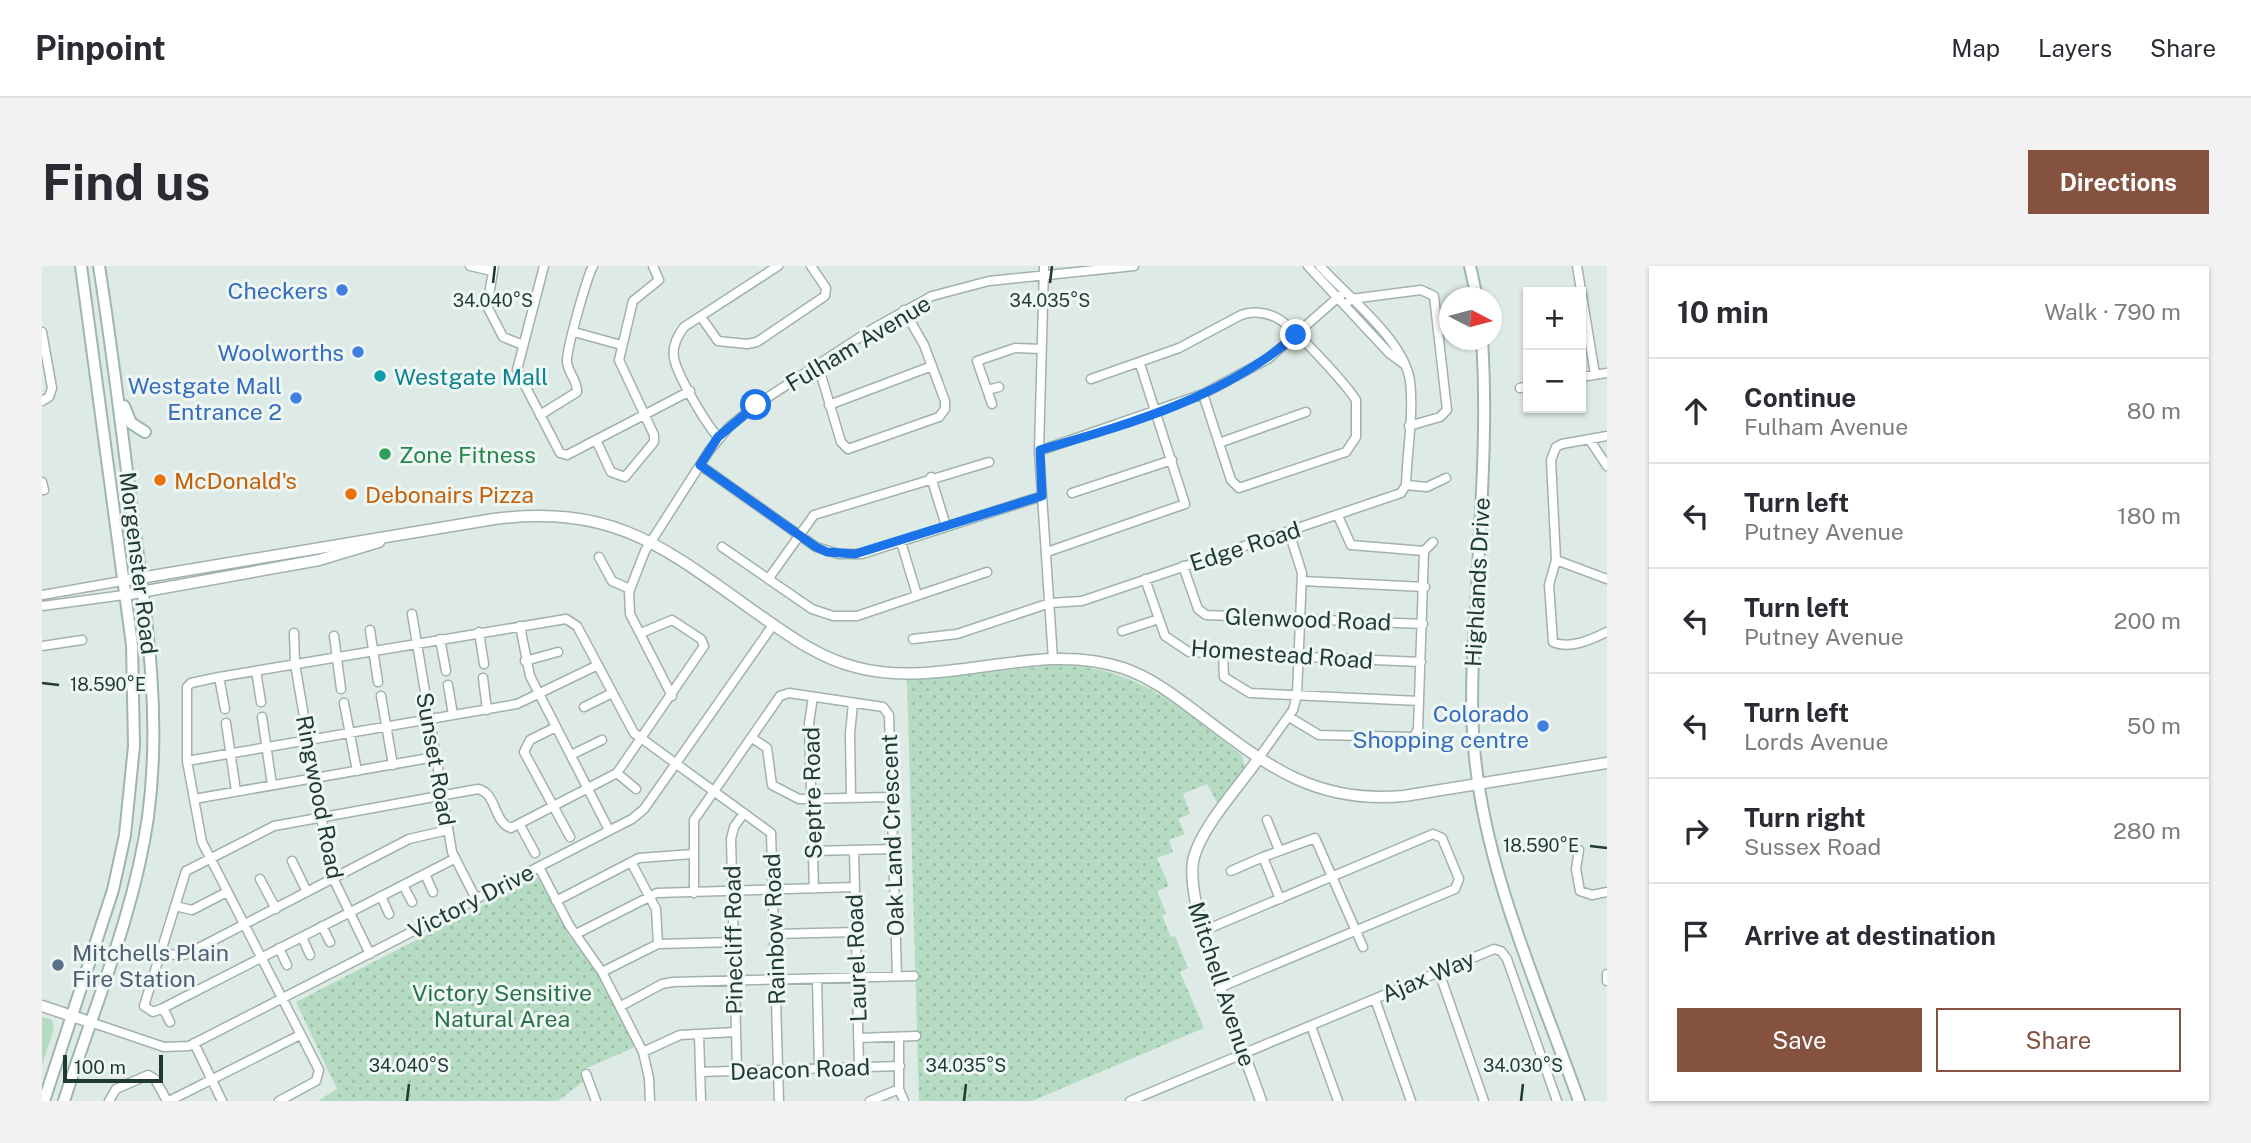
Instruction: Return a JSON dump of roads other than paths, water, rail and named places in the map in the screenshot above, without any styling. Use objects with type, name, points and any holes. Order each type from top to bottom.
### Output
[{"type":"main road","name":"Morgenster Road","points":[[44,1101],[113,890],[130,804],[135,692],[81,266]]},
{"type":"main road","name":"Morgenster Road","points":[[64,1101],[127,912],[149,807],[154,710],[143,592],[100,266]]},
{"type":"main road","points":[[1470,266],[1475,287]]},
{"type":"main road","name":"Highlands Drive","points":[[1482,350],[1485,413],[1472,696],[1478,783],[1488,835],[1506,893],[1579,1101]]},
{"type":"main road","points":[[117,394],[131,423],[145,432]]},
{"type":"street","points":[[470,266],[493,269],[487,306],[503,337],[523,345]]},
{"type":"street","points":[[544,266],[517,372],[561,454],[567,455],[690,391]]},
{"type":"street","points":[[540,415],[577,393],[567,361],[593,266]]},
{"type":"street","points":[[596,440],[611,472],[627,477],[654,442],[620,367],[621,345],[634,299],[659,281],[653,266]]},
{"type":"street","points":[[718,437],[708,426],[673,354],[682,329],[765,269],[778,266]]},
{"type":"street","points":[[701,317],[718,341],[747,344],[757,342],[825,296],[826,288],[811,266]]},
{"type":"street","name":"Fulham Avenue","points":[[630,589],[652,541],[718,437],[756,405],[818,365],[904,310],[932,296],[968,285],[1044,270],[1134,266]]},
{"type":"street","points":[[1308,266],[1394,345],[1404,364],[1410,382],[1406,485],[1432,486],[1446,478]]},
{"type":"street","points":[[1320,266],[1340,294]]},
{"type":"street","points":[[1577,266],[1595,374]]},
{"type":"street","points":[[1044,270],[1040,450],[1053,659]]},
{"type":"street","points":[[1348,302],[1421,290],[1434,296],[1447,410],[1440,417],[1409,426]]},
{"type":"street","points":[[1040,450],[1203,394],[1268,359],[1340,294]]},
{"type":"street","points":[[818,365],[841,442],[850,450],[939,417],[945,409],[932,366],[924,345],[904,310]]},
{"type":"street","points":[[1091,379],[1140,364],[1251,312],[1275,317],[1296,335],[1356,400],[1356,437],[1353,446],[1346,452],[1239,488],[1231,480],[1203,394]]},
{"type":"street","points":[[574,332],[621,345]]},
{"type":"street","points":[[42,401],[52,390],[43,338]]},
{"type":"street","points":[[992,404],[977,361],[1015,348],[1042,349]]},
{"type":"street","points":[[1047,552],[1182,507],[1185,499],[1140,364]]},
{"type":"street","points":[[829,405],[932,366]]},
{"type":"street","points":[[1586,376],[1607,373]]},
{"type":"street","points":[[987,390],[999,387]]},
{"type":"street","points":[[1219,443],[1307,412]]},
{"type":"street","points":[[1607,436],[1562,444],[1552,453],[1556,560],[1549,585],[1553,642],[1560,645],[1583,642],[1607,632]]},
{"type":"street","points":[[1589,439],[1607,466]]},
{"type":"street","points":[[1072,493],[1172,460]]},
{"type":"street","points":[[769,578],[814,515],[931,477],[989,462]]},
{"type":"street","points":[[700,465],[821,550],[850,555],[901,542],[1042,496]]},
{"type":"street","points":[[931,477],[946,526]]},
{"type":"street","name":"Edge Road","points":[[913,639],[957,634],[1050,603],[1082,601],[1397,495],[1406,485]]},
{"type":"street","points":[[42,606],[143,592],[319,560],[386,539],[494,519],[543,514],[596,522],[652,541],[773,625],[825,657],[881,672],[921,673],[1053,659],[1103,663],[1145,676],[1258,759],[1292,779],[1349,795],[1404,796],[1607,763]]},
{"type":"street","points":[[1338,516],[1351,545],[1424,551]]},
{"type":"street","points":[[1258,759],[1289,717],[1297,695],[1302,581],[1300,565],[1289,532]]},
{"type":"street","points":[[42,595],[362,540],[386,539]]},
{"type":"street","points":[[901,542],[917,595]]},
{"type":"street","points":[[1289,717],[1319,735],[1410,739],[1417,734],[1425,587],[1424,551],[1433,542]]},
{"type":"street","points":[[722,547],[812,609],[844,617],[987,572]]},
{"type":"street","points":[[599,558],[612,581],[630,589],[628,608],[672,696]]},
{"type":"street","points":[[1556,560],[1607,579]]},
{"type":"street","name":"Glenwood Road","points":[[1183,566],[1192,596],[1204,614],[1423,624]]},
{"type":"street","name":"Homestead Road","points":[[1145,579],[1165,636],[1184,650],[1421,662]]},
{"type":"street","points":[[1302,581],[1425,587]]},
{"type":"street","name":"Sunset Road","points":[[412,614],[454,859],[476,899]]},
{"type":"street","points":[[1122,631],[1159,619]]},
{"type":"street","points":[[279,1101],[310,1085],[319,1074],[202,842],[187,761],[186,688],[191,683],[479,632],[572,620],[630,728],[641,740]]},
{"type":"street","points":[[454,859],[163,1008],[153,1012],[144,1006],[183,875],[274,826],[321,815],[482,789],[488,793],[505,825],[511,828],[617,773],[702,653],[701,639],[672,620],[640,633]]},
{"type":"street","name":"Victory Drive","points":[[90,1022],[164,1047],[178,1048],[194,1043],[639,814],[773,625]]},
{"type":"street","points":[[520,626],[525,661],[609,830]]},
{"type":"street","points":[[370,630],[378,682]]},
{"type":"street","points":[[479,632],[484,664]]},
{"type":"street","name":"Ringwood Road","points":[[294,633],[295,664],[333,879],[370,954]]},
{"type":"street","points":[[334,636],[341,689]]},
{"type":"street","points":[[440,639],[446,671]]},
{"type":"street","points":[[42,646],[82,640]]},
{"type":"street","points":[[525,661],[558,652]]},
{"type":"street","points":[[1223,654],[1222,674],[1243,691],[1419,701]]},
{"type":"street","points":[[187,761],[517,704],[598,665]]},
{"type":"street","points":[[256,671],[261,702]]},
{"type":"street","points":[[219,677],[225,709]]},
{"type":"street","points":[[483,678],[487,709]]},
{"type":"street","points":[[448,685],[453,715]]},
{"type":"street","points":[[584,707],[612,693]]},
{"type":"street","name":"Oak Land Crescent","points":[[694,893],[694,820],[784,693],[887,709],[897,976]]},
{"type":"street","points":[[381,696],[393,765]]},
{"type":"street","name":"Septre Road","points":[[813,697],[809,723],[814,889]]},
{"type":"street","points":[[344,703],[356,771]]},
{"type":"street","points":[[851,797],[850,734],[853,703]]},
{"type":"street","points":[[262,717],[272,785]]},
{"type":"street","points":[[226,723],[236,791]]},
{"type":"street","points":[[556,727],[530,740],[524,750],[570,837]]},
{"type":"street","points":[[752,738],[767,748],[769,779],[772,785],[791,797],[811,799],[891,796]]},
{"type":"street","points":[[571,755],[602,740]]},
{"type":"street","name":"Rainbow Road","points":[[641,740],[771,833],[779,1101]]},
{"type":"street","points":[[194,799],[435,757]]},
{"type":"street","name":"Mitchell Avenue","points":[[1258,759],[1194,855],[1191,873],[1193,899],[1261,1101]]},
{"type":"street","points":[[617,773],[636,789]]},
{"type":"street","name":"Pinecliff Road","points":[[737,1070],[731,834],[744,813]]},
{"type":"street","points":[[1267,820],[1279,850]]},
{"type":"street","points":[[520,825],[535,853]]},
{"type":"street","points":[[161,952],[183,955],[409,839],[448,830]]},
{"type":"street","points":[[1203,931],[1433,834],[1442,838],[1459,879],[1458,887],[1222,987]]},
{"type":"street","points":[[1231,871],[1315,838],[1363,947]]},
{"type":"street","points":[[813,851],[893,849]]},
{"type":"street","name":"Laurel Road","points":[[854,850],[859,1067]]},
{"type":"street","points":[[1579,850],[1576,869],[1580,891],[1592,895],[1607,892]]},
{"type":"street","points":[[556,901],[648,855],[693,854]]},
{"type":"street","points":[[1263,857],[1280,899]]},
{"type":"street","points":[[292,861],[307,892]]},
{"type":"street","points":[[631,862],[657,912],[658,944]]},
{"type":"street","points":[[539,867],[556,901],[602,972],[643,1052],[649,1079],[650,1101]]},
{"type":"street","points":[[425,874],[433,892]]},
{"type":"street","points":[[260,879],[276,909]]},
{"type":"street","points":[[404,885],[412,902]]},
{"type":"street","points":[[576,933],[649,896],[854,887]]},
{"type":"street","points":[[174,906],[192,910],[228,892]]},
{"type":"street","points":[[381,896],[389,914]]},
{"type":"street","points":[[321,926],[330,942]]},
{"type":"street","points":[[775,934],[856,932]]},
{"type":"street","points":[[302,937],[310,955]]},
{"type":"street","points":[[602,972],[658,944],[734,942]]},
{"type":"street","points":[[279,948],[287,965]]},
{"type":"street","name":"Ajax Way","points":[[1130,1101],[1489,950],[1497,949],[1505,954],[1557,1101]]},
{"type":"street","points":[[1439,972],[1484,1101]]},
{"type":"street","points":[[1607,974],[1607,981]]},
{"type":"street","points":[[621,1006],[666,983],[914,976]]},
{"type":"street","points":[[817,979],[819,1068]]},
{"type":"street","points":[[1375,999],[1411,1101]]},
{"type":"street","points":[[42,1006],[90,1022]]},
{"type":"street","points":[[163,1008],[170,1022]]},
{"type":"street","points":[[1311,1026],[1338,1101]]},
{"type":"street","points":[[643,1052],[674,1036],[735,1032]]},
{"type":"street","points":[[699,1034],[701,1101]]},
{"type":"street","points":[[109,1101],[116,1089],[148,1075],[155,1079],[168,1101],[300,1035]]},
{"type":"street","points":[[858,1038],[916,1036]]},
{"type":"street","points":[[899,1037],[899,1089],[904,1101]]},
{"type":"street","points":[[194,1043],[222,1101]]},
{"type":"street","name":"Deacon Road","points":[[700,1072],[900,1066]]},
{"type":"street","points":[[586,1074],[596,1101]]},
{"type":"street","points":[[870,1101],[899,1089]]},
{"type":"place","name":"Checkers","points":[[342,290]]},
{"type":"place","name":"Woolworths","points":[[358,352]]},
{"type":"place","name":"Westgate Mall","points":[[380,376]]},
{"type":"place","name":"Westgate Mall Entrance 2","points":[[296,398]]},
{"type":"place","name":"Zone Fitness","points":[[385,454]]},
{"type":"place","name":"McDonald's","points":[[160,480]]},
{"type":"place","name":"Debonairs Pizza","points":[[351,494]]},
{"type":"place","name":"Colorado Shopping centre","points":[[1543,726]]},
{"type":"place","name":"Mitchells Plain Fire Station","points":[[58,965]]},
{"type":"park label","name":"Victory Sensitive Natural Area","points":[[502,1005]]}]
